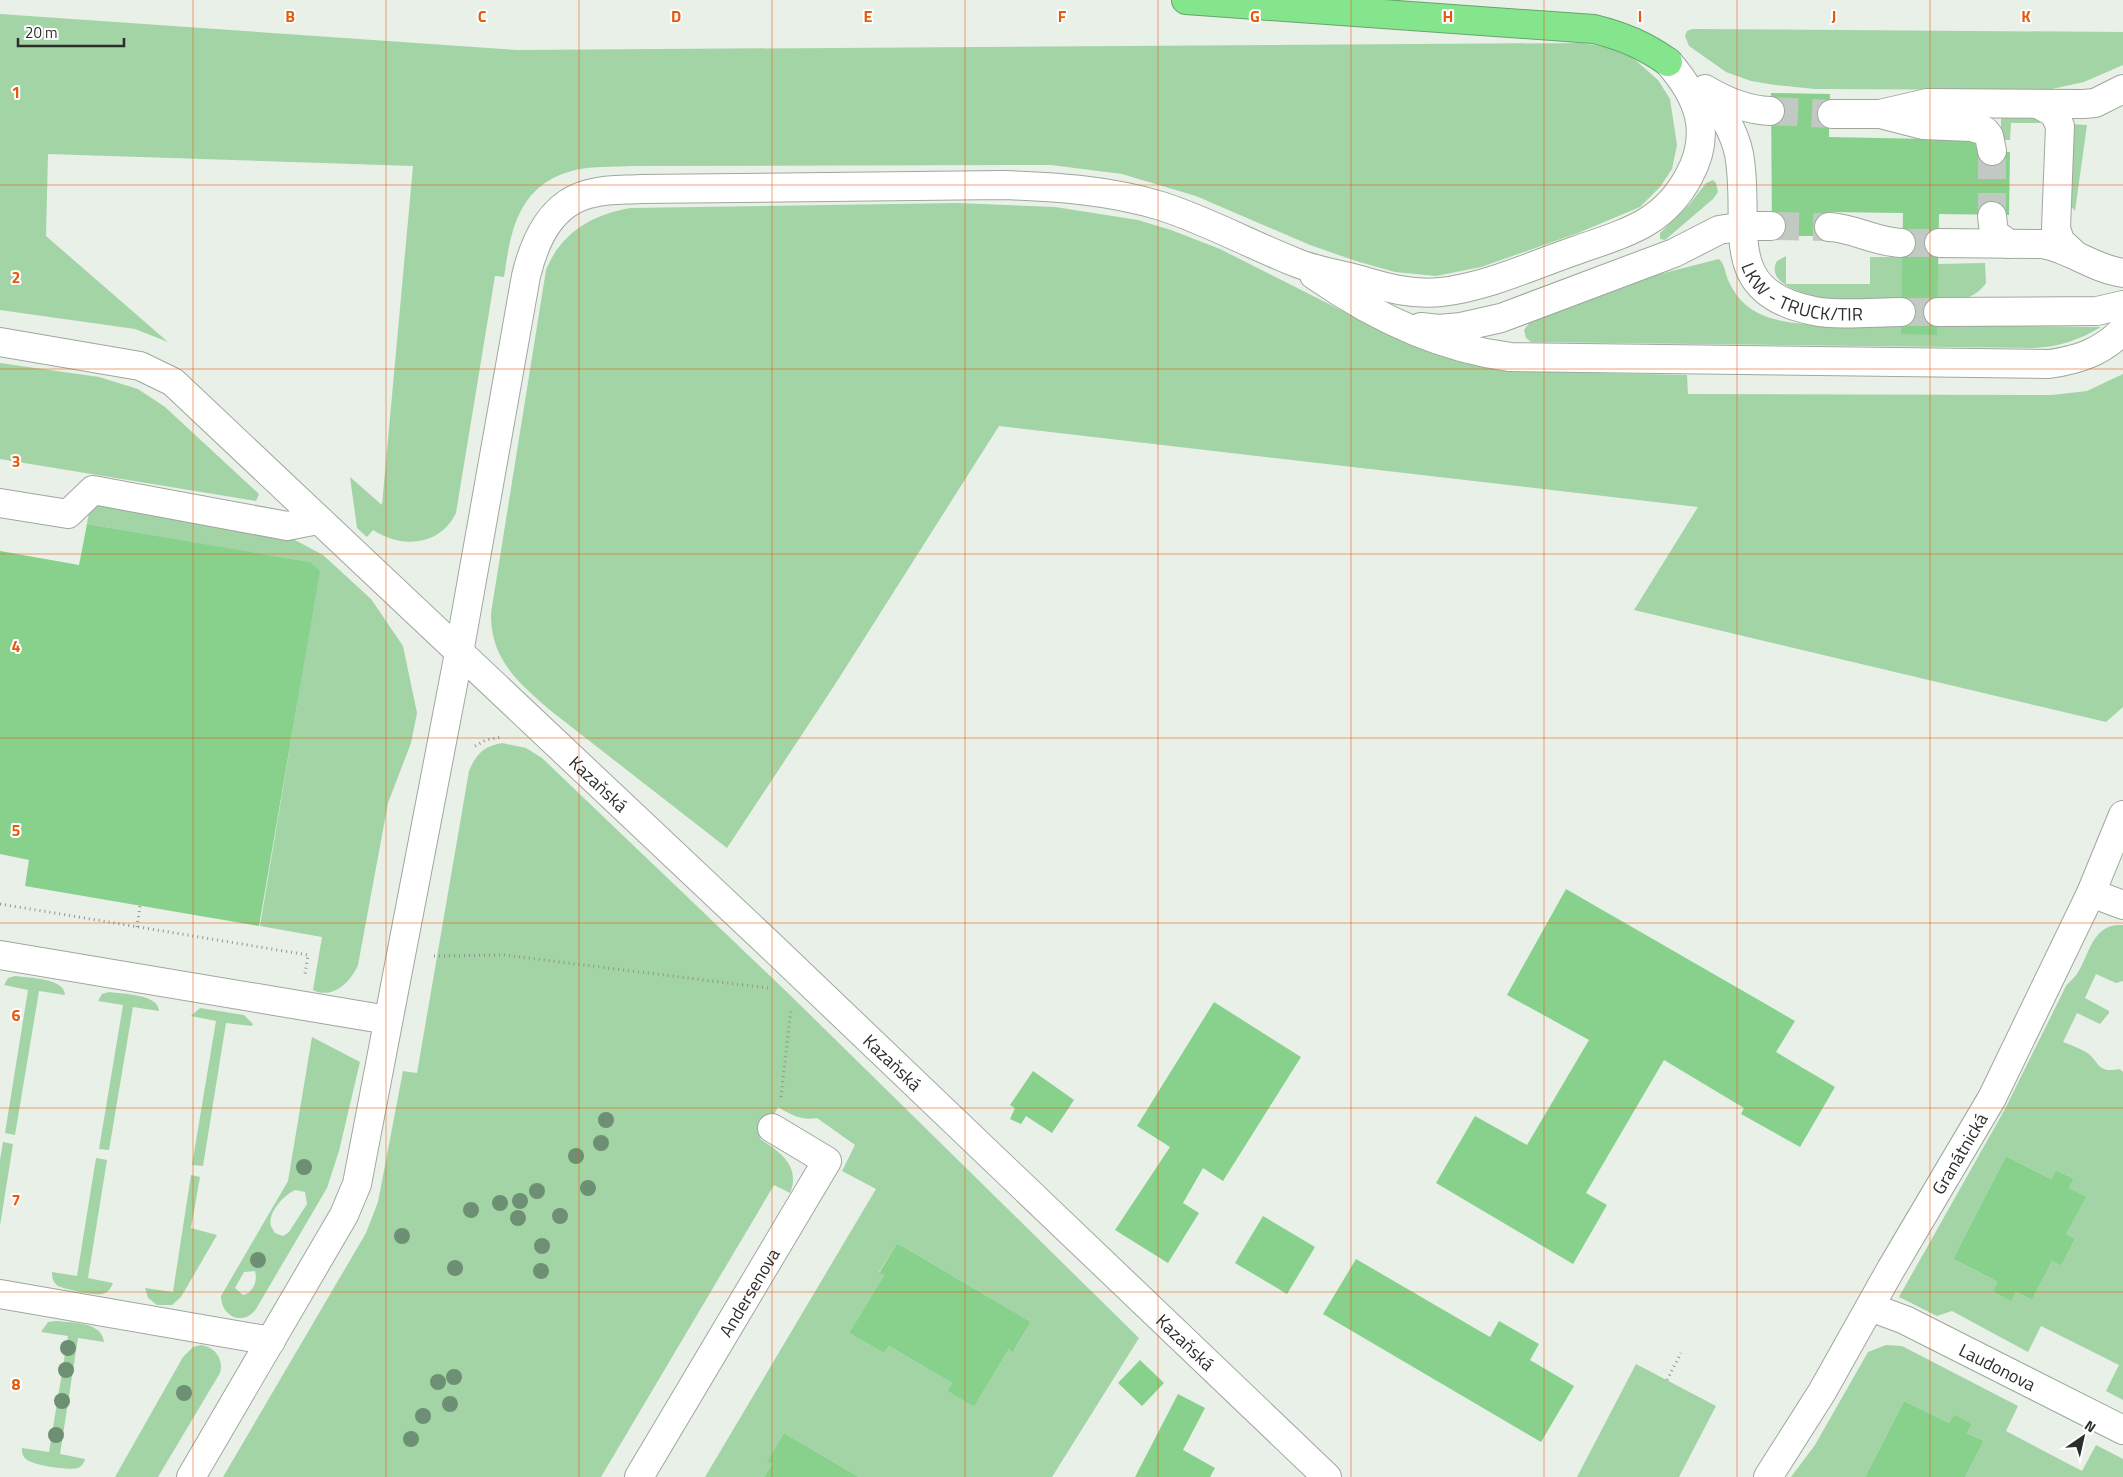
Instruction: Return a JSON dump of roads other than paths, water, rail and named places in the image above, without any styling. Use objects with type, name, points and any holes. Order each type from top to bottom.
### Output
[{"type":"highway","points":[[1186,0],[1594,29],[1621,36],[1645,46],[1668,62]]},
{"type":"street","points":[[1668,62],[1706,90],[1731,102],[1758,111],[1770,112]]},
{"type":"street","points":[[191,1477],[352,1200],[364,1152],[459,653],[532,251],[540,232],[551,218],[577,198],[594,192],[1002,185],[1051,187],[1112,194],[1161,206],[1212,225],[1299,264],[1389,289],[1412,292],[1440,292],[1491,280],[1642,226],[1660,214],[1684,185],[1698,154],[1701,136],[1700,115],[1692,95],[1668,62]]},
{"type":"street","points":[[1832,114],[1880,114],[1927,102],[2095,103],[2123,89]]},
{"type":"street","name":"LKW - TRUCK/TIR","points":[[1706,90],[1727,123],[1739,153],[1758,226],[1747,268],[1760,287],[1777,299],[1816,312],[1901,312]]},
{"type":"street","points":[[2038,104],[2054,113],[2060,126],[2056,228],[2060,241],[2072,252]]},
{"type":"street","points":[[1880,114],[1923,125],[1979,129],[1989,136],[1992,151]]},
{"type":"street","points":[[1992,216],[1994,233],[2009,244]]},
{"type":"street","points":[[1390,320],[1439,329],[1502,318],[1674,253],[1719,230],[1758,226]]},
{"type":"street","points":[[1829,227],[1841,228],[1883,242],[1901,242]]},
{"type":"street","points":[[1939,243],[2042,244],[2072,252],[2100,267],[2123,273]]},
{"type":"street","points":[[1299,264],[1350,300],[1390,320],[1450,346],[1479,354],[1510,357],[2049,364],[2075,360],[2093,353],[2123,330]]},
{"type":"street","points":[[1938,312],[2097,311],[2123,305]]},
{"type":"street","name":"Kazaňská","points":[[0,342],[140,366],[173,382],[1177,1334],[1312,1471]]},
{"type":"street","points":[[0,503],[68,514],[93,490],[287,526],[318,520]]},
{"type":"street","name":"Granátnická","points":[[1768,1477],[1808,1417],[1992,1098],[2092,893],[2123,815]]},
{"type":"street","points":[[2092,893],[2123,905]]},
{"type":"street","points":[[0,955],[388,1020]]},
{"type":"street","name":"Andersenova","points":[[639,1477],[827,1161],[772,1128]]},
{"type":"street","points":[[0,1294],[271,1341]]},
{"type":"street","name":"Laudonova","points":[[1870,1307],[1905,1320],[2123,1430]]},
{"type":"tunnel","points":[[1770,111],[1832,114]]},
{"type":"tunnel","points":[[1992,151],[1992,216]]},
{"type":"tunnel","points":[[1771,226],[1829,227]]},
{"type":"tunnel","points":[[1901,243],[1939,243]]},
{"type":"tunnel","points":[[1901,312],[1938,312]]}]
